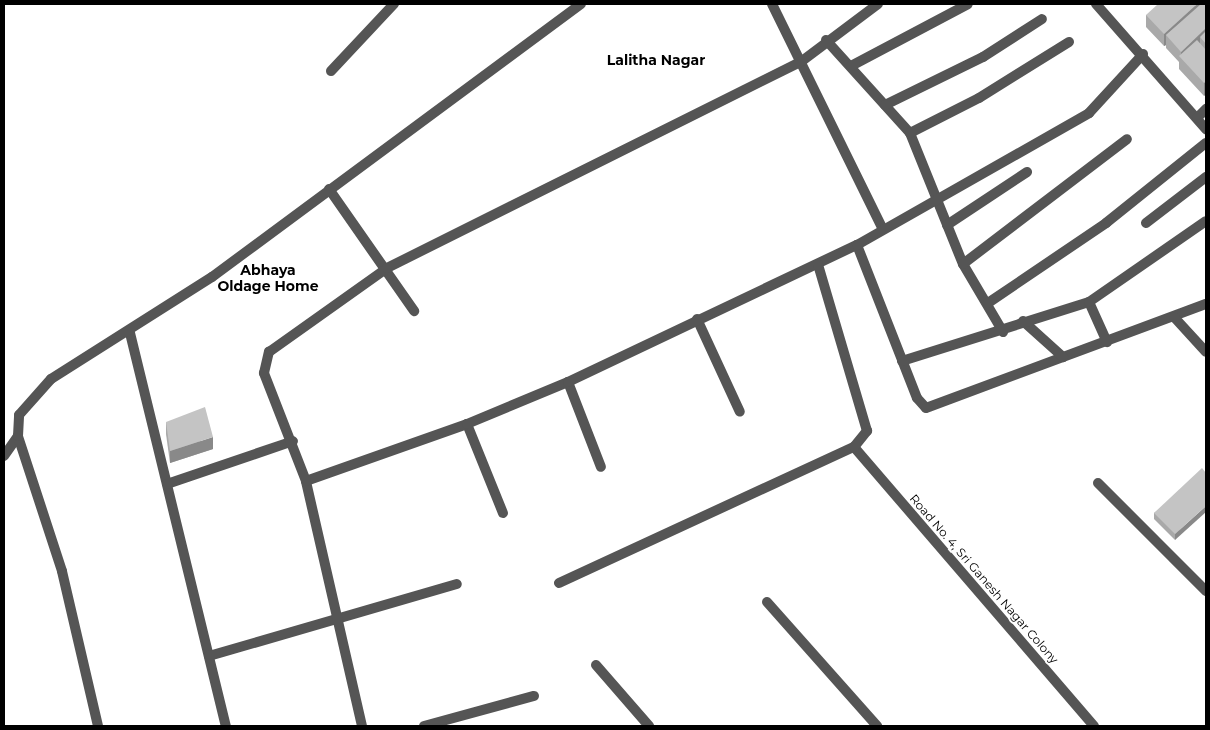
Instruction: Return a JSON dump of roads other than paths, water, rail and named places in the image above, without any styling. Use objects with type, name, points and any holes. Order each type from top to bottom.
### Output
[{"type":"street","points":[[330,71],[394,4]]},
{"type":"street","points":[[98,726],[62,571],[18,436],[19,415],[51,379],[130,333],[580,4]]},
{"type":"street","points":[[772,4],[802,61],[882,228]]},
{"type":"street","points":[[362,726],[306,481],[293,441],[264,373],[269,352],[387,268],[802,61],[826,40],[878,4]]},
{"type":"street","points":[[850,66],[968,4]]},
{"type":"street","points":[[1100,5],[1206,129]]},
{"type":"street","points":[[885,105],[983,57],[1042,19]]},
{"type":"street","points":[[826,40],[910,133],[963,264],[988,303],[1003,332]]},
{"type":"street","points":[[910,133],[979,98],[1070,42]]},
{"type":"street","points":[[306,481],[467,424],[568,382],[697,319],[857,245],[935,197],[1037,146],[1089,114],[1143,54]]},
{"type":"street","points":[[1197,118],[1206,109]]},
{"type":"street","points":[[963,264],[1127,139]]},
{"type":"street","points":[[988,303],[1106,223],[1206,143]]},
{"type":"street","points":[[947,225],[1027,172]]},
{"type":"street","points":[[1146,224],[1206,177]]},
{"type":"street","points":[[329,189],[387,268],[414,311]]},
{"type":"street","points":[[902,361],[1003,332],[1023,320],[1089,302],[1206,222]]},
{"type":"street","points":[[857,245],[917,398],[926,408],[1174,318],[1206,304]]},
{"type":"street","points":[[559,583],[854,447],[867,431],[818,264]]},
{"type":"street","points":[[1089,302],[1107,342]]},
{"type":"street","points":[[1174,318],[1206,352]]},
{"type":"street","points":[[697,319],[740,412]]},
{"type":"street","points":[[1023,320],[1063,358]]},
{"type":"street","points":[[130,333],[226,726]]},
{"type":"street","points":[[568,382],[601,467]]},
{"type":"street","points":[[467,424],[504,513]]},
{"type":"street","points":[[4,456],[18,436]]},
{"type":"street","points":[[167,484],[293,441]]},
{"type":"street","name":"Road No. 4, Sri Ganesh Nagar Colony","points":[[854,447],[1094,726]]},
{"type":"street","points":[[1098,483],[1206,592]]},
{"type":"street","points":[[209,656],[457,584]]},
{"type":"street","points":[[767,602],[877,726]]},
{"type":"street","points":[[596,665],[649,726]]},
{"type":"street","points":[[424,726],[534,696]]},
{"type":"district","name":"Lalitha Nagar","points":[[656,60]]},
{"type":"district","name":"Abhaya Oldage Home","points":[[268,278]]}]
